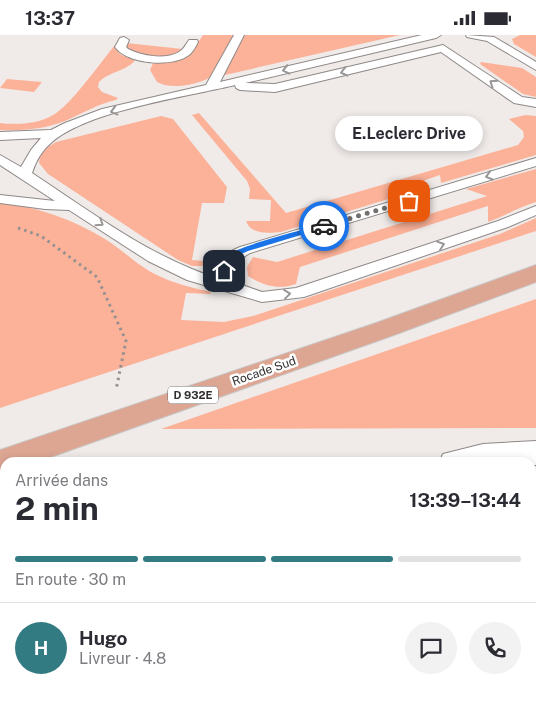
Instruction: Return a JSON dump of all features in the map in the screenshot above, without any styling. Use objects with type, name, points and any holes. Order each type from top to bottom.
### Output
[{"type":"main road","name":"Rocade Sud","points":[[14,457],[385,329],[536,273]]},
{"type":"main road","name":"Rocade Sud","points":[[385,329],[536,284]]},
{"type":"street","points":[[479,457],[536,453]]},
{"type":"lane","points":[[215,86],[239,35]]},
{"type":"lane","points":[[471,35],[490,39],[536,67]]},
{"type":"lane","points":[[24,176],[29,160],[37,149],[54,134],[96,116],[215,86],[431,36],[443,48],[518,100],[536,103]]},
{"type":"lane","points":[[126,37],[120,47],[124,52],[135,56],[160,59],[183,54],[195,38]]},
{"type":"lane","points":[[215,86],[275,88],[443,48]]},
{"type":"lane","points":[[0,136],[54,134]]},
{"type":"lane","points":[[0,159],[153,258],[193,276],[262,297],[298,293],[503,224],[536,210]]},
{"type":"lane","points":[[240,290],[224,271],[225,264],[230,257],[245,250],[536,162]]},
{"type":"lane","points":[[0,199],[45,205],[73,206]]},
{"type":"path","points":[[13,227],[41,236],[98,277],[126,341],[115,395]]},
{"type":"shaded area","points":[[203,35],[234,35],[209,78],[183,86],[169,86],[157,82],[150,70],[154,61],[183,57],[192,50]]},
{"type":"shaded area","points":[[245,35],[400,35],[225,75],[224,73]]},
{"type":"shaded area","points":[[520,35],[536,35],[536,57],[514,44],[512,39]]},
{"type":"shaded area","points":[[126,43],[183,49],[178,53],[156,57],[127,50]]},
{"type":"shaded area","points":[[115,45],[120,54],[136,59],[133,63],[108,75],[99,82],[98,87],[102,92],[118,98],[116,100],[50,126],[25,130],[0,130],[0,123],[20,124],[34,122],[47,118],[60,110],[68,103]]},
{"type":"shaded area","points":[[481,62],[522,68],[536,77],[536,97],[523,94],[480,64]]},
{"type":"shaded area","points":[[7,79],[42,82],[34,92],[0,88]]},
{"type":"shaded area","points":[[199,113],[286,213],[518,145],[524,137],[523,131],[509,119],[525,115],[536,116],[536,155],[441,183],[440,175],[414,184],[411,192],[281,232],[261,232],[252,229],[246,221],[270,221],[271,200],[249,199],[250,189],[247,181],[192,115]]},
{"type":"shaded area","points":[[161,116],[173,119],[227,187],[224,203],[202,203],[192,260],[215,262],[210,266],[192,266],[178,260],[48,174],[39,163],[44,150],[56,142]]},
{"type":"shaded area","points":[[536,169],[536,202],[488,222],[488,206],[300,267],[296,284],[289,286],[271,286],[248,276],[247,267],[253,257],[277,262],[487,196],[466,189]]},
{"type":"shaded area","points":[[0,203],[27,207],[68,220],[105,239],[159,276],[178,284],[211,292],[210,294],[186,293],[181,320],[224,322],[253,316],[500,234],[536,218],[536,231],[0,408]]},
{"type":"shaded area","points":[[536,299],[536,428],[161,429]]},
{"type":"way so far","points":[[324,226],[409,201]]},
{"type":"place","name":"E.Leclerc Drive","points":[[409,201]]},
{"type":"route","points":[[224,271],[225,264],[230,257],[245,250],[324,226]]}]
